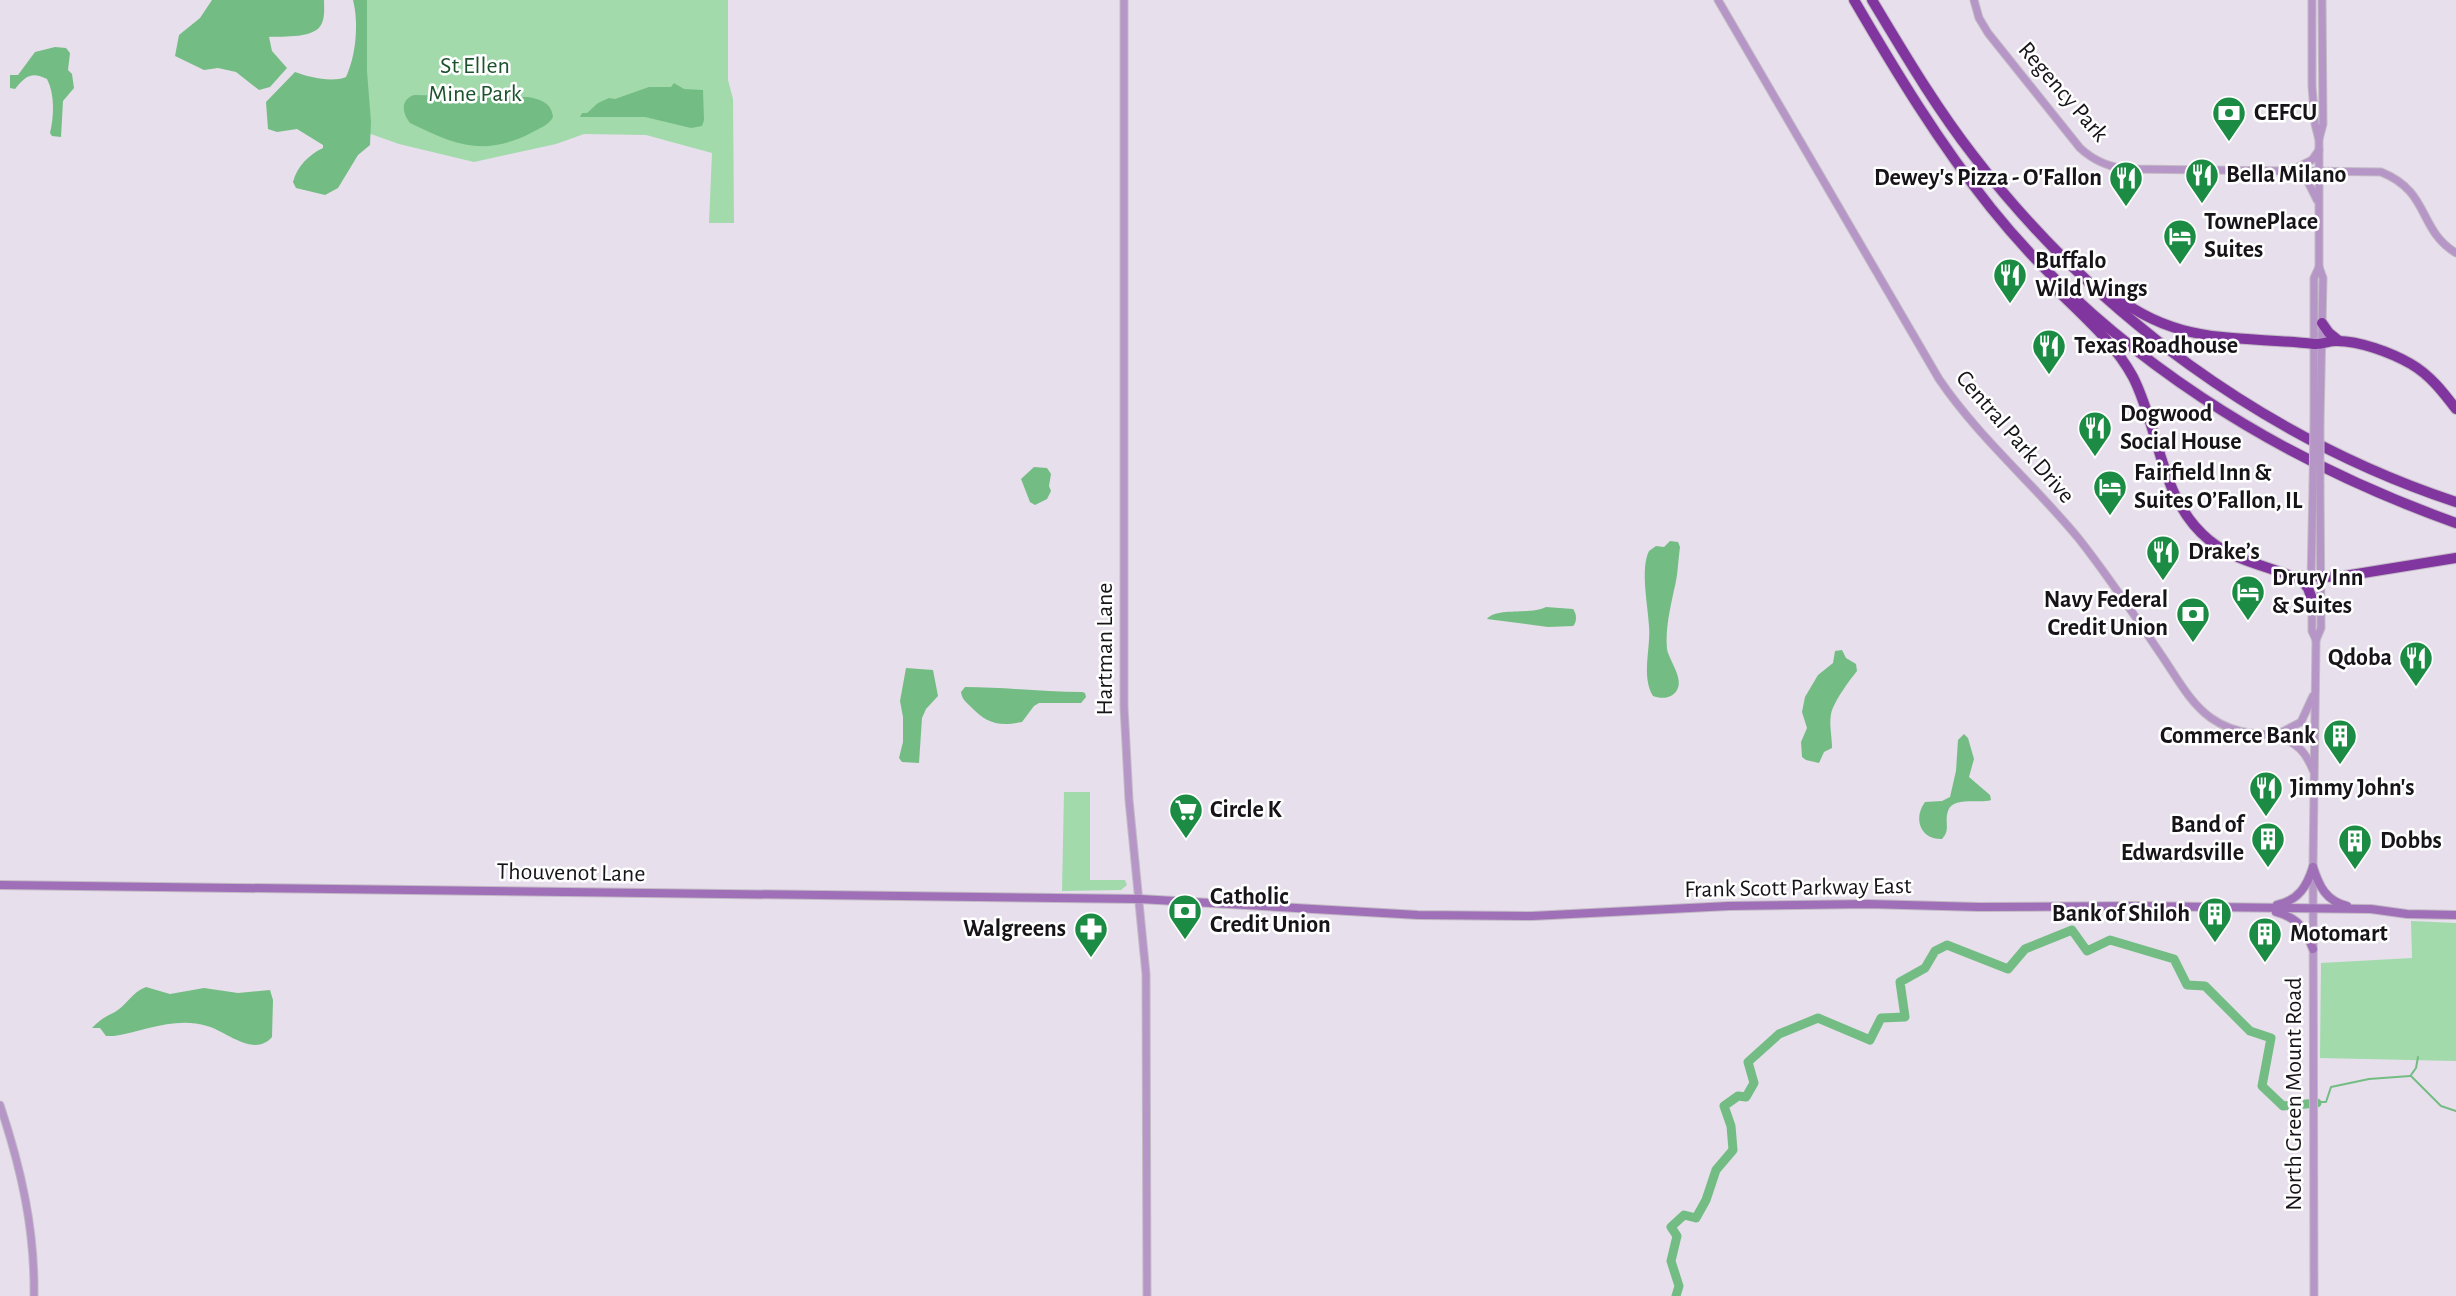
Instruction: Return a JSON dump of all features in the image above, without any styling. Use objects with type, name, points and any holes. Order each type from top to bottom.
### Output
[{"type":"highway","points":[[1854,0],[1915,102],[1993,211],[2084,305],[2148,359],[2204,399],[2271,440],[2331,472],[2456,523]]},
{"type":"highway","points":[[1872,0],[1909,62],[1974,157],[2069,264],[2114,305],[2219,386],[2280,423],[2385,475],[2456,502]]},
{"type":"highway","points":[[1993,211],[2000,225],[2125,364],[2144,401],[2170,484],[2184,512],[2196,528],[2239,560],[2302,581],[2312,599]]},
{"type":"highway","points":[[2037,229],[2109,291],[2152,318],[2200,336],[2246,341],[2295,340],[2318,344],[2339,341],[2375,348],[2412,365],[2437,385],[2456,409]]},
{"type":"highway","points":[[2322,323],[2339,341]]},
{"type":"highway","points":[[2292,576],[2353,575],[2456,558]]},
{"type":"main road","points":[[2263,908],[2285,904],[2298,896],[2308,883],[2313,867]]},
{"type":"main road","points":[[2313,867],[2319,885],[2327,895],[2340,904],[2364,909]]},
{"type":"main road","name":"Thouvenot Lane","points":[[0,885],[1140,899]]},
{"type":"main road","name":"Frank Scott Parkway East","points":[[1140,899],[1418,915],[1532,916],[1729,906],[1868,904],[2364,909],[2456,915]]},
{"type":"main road","points":[[2263,908],[2298,920],[2306,930],[2313,949]]},
{"type":"street","name":"Hartman Lane","points":[[1124,0],[1124,707],[1129,800],[1146,974],[1147,1296]]},
{"type":"street","name":"Central Park Drive","points":[[1718,0],[1929,363],[1962,412],[2077,537],[2117,588],[2192,700],[2210,717],[2226,727],[2245,733],[2314,734]]},
{"type":"street","name":"Regency Park","points":[[1974,0],[1979,18],[1988,33],[2080,148],[2095,160],[2130,169],[2370,170],[2393,177],[2411,190],[2435,234],[2456,253]]},
{"type":"street","name":"North Green Mount Road","points":[[2312,0],[2312,86],[2319,145]]},
{"type":"street","name":"North Green Mount Road","points":[[2318,344],[2322,323],[2323,278],[2319,267],[2319,145],[2323,124],[2322,0]]},
{"type":"street","points":[[2290,170],[2312,160],[2319,145]]},
{"type":"street","points":[[2290,170],[2307,181],[2319,204]]},
{"type":"street","name":"North Green Mount Road","points":[[2314,1296],[2314,734],[2316,640],[2321,628],[2316,575],[2318,344],[2314,278],[2319,267]]},
{"type":"street","name":"North Green Mount Road","points":[[2316,575],[2312,599],[2312,631],[2316,640]]},
{"type":"street","points":[[2275,734],[2301,722],[2315,690]]},
{"type":"street","points":[[2275,734],[2304,750],[2314,773]]},
{"type":"street","points":[[0,1105],[21,1172],[28,1206],[33,1242],[34,1296]]},
{"type":"green space","name":"St Ellen Mine Park","points":[[365,0],[728,0],[728,80],[733,99],[734,223],[709,223],[712,153],[646,135],[584,134],[556,144],[474,162],[399,144],[368,133]]},
{"type":"green space","points":[[1064,792],[1090,792],[1090,880],[1125,880],[1127,885],[1121,890],[1062,891]]},
{"type":"green space","points":[[2411,921],[2456,923],[2456,1061],[2320,1058],[2321,963],[2412,958]]},
{"type":"shaded area","points":[[212,0],[324,0],[324,17],[319,28],[313,32],[298,36],[269,37],[272,51],[287,68],[270,87],[259,90],[236,72],[218,68],[204,70],[175,56],[179,35],[200,18]]},
{"type":"shaded area","points":[[353,0],[367,0],[370,145],[358,155],[338,188],[325,195],[296,188],[293,182],[304,162],[323,148],[323,145],[297,129],[277,132],[268,129],[266,102],[295,72],[327,79],[346,77],[356,39]]},
{"type":"shaded area","points":[[55,47],[66,48],[70,53],[68,70],[72,74],[74,88],[63,101],[61,137],[52,136],[50,133],[53,106],[47,79],[33,75],[15,89],[10,88],[10,75],[18,75],[35,52]]},
{"type":"shaded area","points":[[674,83],[684,89],[703,90],[702,126],[691,128],[645,117],[580,117],[582,113],[587,113],[609,98],[615,99],[649,87],[671,87]]},
{"type":"shaded area","points":[[414,95],[528,97],[548,105],[553,117],[544,126],[514,140],[499,145],[470,145],[441,137],[410,123],[405,115],[404,103]]},
{"type":"shaded area","points":[[1034,467],[1047,468],[1051,474],[1051,491],[1047,499],[1035,505],[1030,502],[1021,479]]},
{"type":"shaded area","points":[[1670,541],[1678,542],[1680,547],[1668,619],[1667,649],[1679,686],[1672,695],[1663,698],[1653,696],[1649,688],[1645,567],[1649,551],[1656,546],[1664,547]]},
{"type":"shaded area","points":[[1546,607],[1573,609],[1576,620],[1573,626],[1548,627],[1487,619],[1498,613],[1532,611]]},
{"type":"shaded area","points":[[1842,650],[1846,658],[1856,664],[1857,671],[1842,691],[1831,714],[1832,748],[1824,752],[1819,763],[1806,760],[1802,757],[1801,742],[1807,728],[1802,712],[1805,697],[1818,675],[1833,663],[1835,651]]},
{"type":"shaded area","points":[[906,668],[933,670],[938,696],[922,718],[919,763],[902,762],[899,758],[903,742],[900,701]]},
{"type":"shaded area","points":[[965,687],[1082,692],[1086,697],[1081,703],[1039,703],[1022,722],[999,724],[982,716],[965,701],[961,692]]},
{"type":"shaded area","points":[[1964,734],[1968,738],[1974,759],[1969,777],[1990,795],[1991,800],[1961,802],[1951,806],[1947,815],[1945,836],[1942,839],[1934,838],[1928,836],[1921,827],[1921,808],[1925,802],[1942,801],[1950,797],[1956,771],[1958,740]]},
{"type":"shaded area","points":[[146,987],[170,994],[204,988],[238,993],[270,990],[273,1000],[272,1037],[265,1043],[249,1044],[195,1023],[172,1023],[114,1036],[106,1036],[100,1028],[92,1028]]},
{"type":"waterway","points":[[1676,1296],[1679,1286],[1671,1261],[1677,1236],[1671,1227],[1684,1215],[1696,1218],[1706,1200],[1716,1170],[1733,1150],[1731,1126],[1724,1106],[1738,1096],[1746,1097],[1754,1083],[1748,1062],[1779,1034],[1818,1018],[1870,1040],[1881,1018],[1905,1017],[1900,982],[1925,968],[1935,951],[1947,945],[2008,969],[2025,949],[2072,930],[2087,951],[2110,940],[2174,959],[2187,985],[2205,986],[2250,1031],[2271,1038],[2262,1086],[2283,1106],[2317,1103]]},
{"type":"waterway","points":[[2411,1075],[2416,1068],[2418,1057]]},
{"type":"waterway","points":[[2317,1102],[2326,1102],[2331,1087],[2369,1079],[2410,1076]]},
{"type":"waterway","points":[[2411,1076],[2441,1106],[2456,1111]]},
{"type":"place","name":"CEFCU","points":[[2229,143]]},
{"type":"place","name":"Bella Milano","points":[[2202,205]]},
{"type":"place","name":"Dewey's Pizza - O'Fallon","points":[[2126,208]]},
{"type":"place","name":"TownePlace Suites","points":[[2180,266]]},
{"type":"place","name":"Buffalo Wild Wings","points":[[2010,305]]},
{"type":"place","name":"Texas Roadhouse","points":[[2049,376]]},
{"type":"place","name":"Dogwood Social House","points":[[2095,458]]},
{"type":"place","name":"Fairfield Inn & Suites O’Fallon, IL","points":[[2110,517]]},
{"type":"place","name":"Drake’s","points":[[2163,582]]},
{"type":"place","name":"Drury Inn & Suites","points":[[2248,622]]},
{"type":"place","name":"Navy Federal Credit Union","points":[[2193,644]]},
{"type":"place","name":"Qdoba","points":[[2416,688]]},
{"type":"place","name":"Commerce Bank","points":[[2340,766]]},
{"type":"place","name":"Jimmy John's","points":[[2266,818]]},
{"type":"place","name":"Circle K","points":[[1186,840]]},
{"type":"place","name":"Band of Edwardsville","points":[[2268,869]]},
{"type":"place","name":"Dobbs","points":[[2355,871]]},
{"type":"place","name":"Catholic Credit Union","points":[[1185,941]]},
{"type":"place","name":"Bank of Shiloh","points":[[2215,944]]},
{"type":"place","name":"Walgreens","points":[[1091,959]]},
{"type":"place","name":"Motomart","points":[[2265,964]]}]
